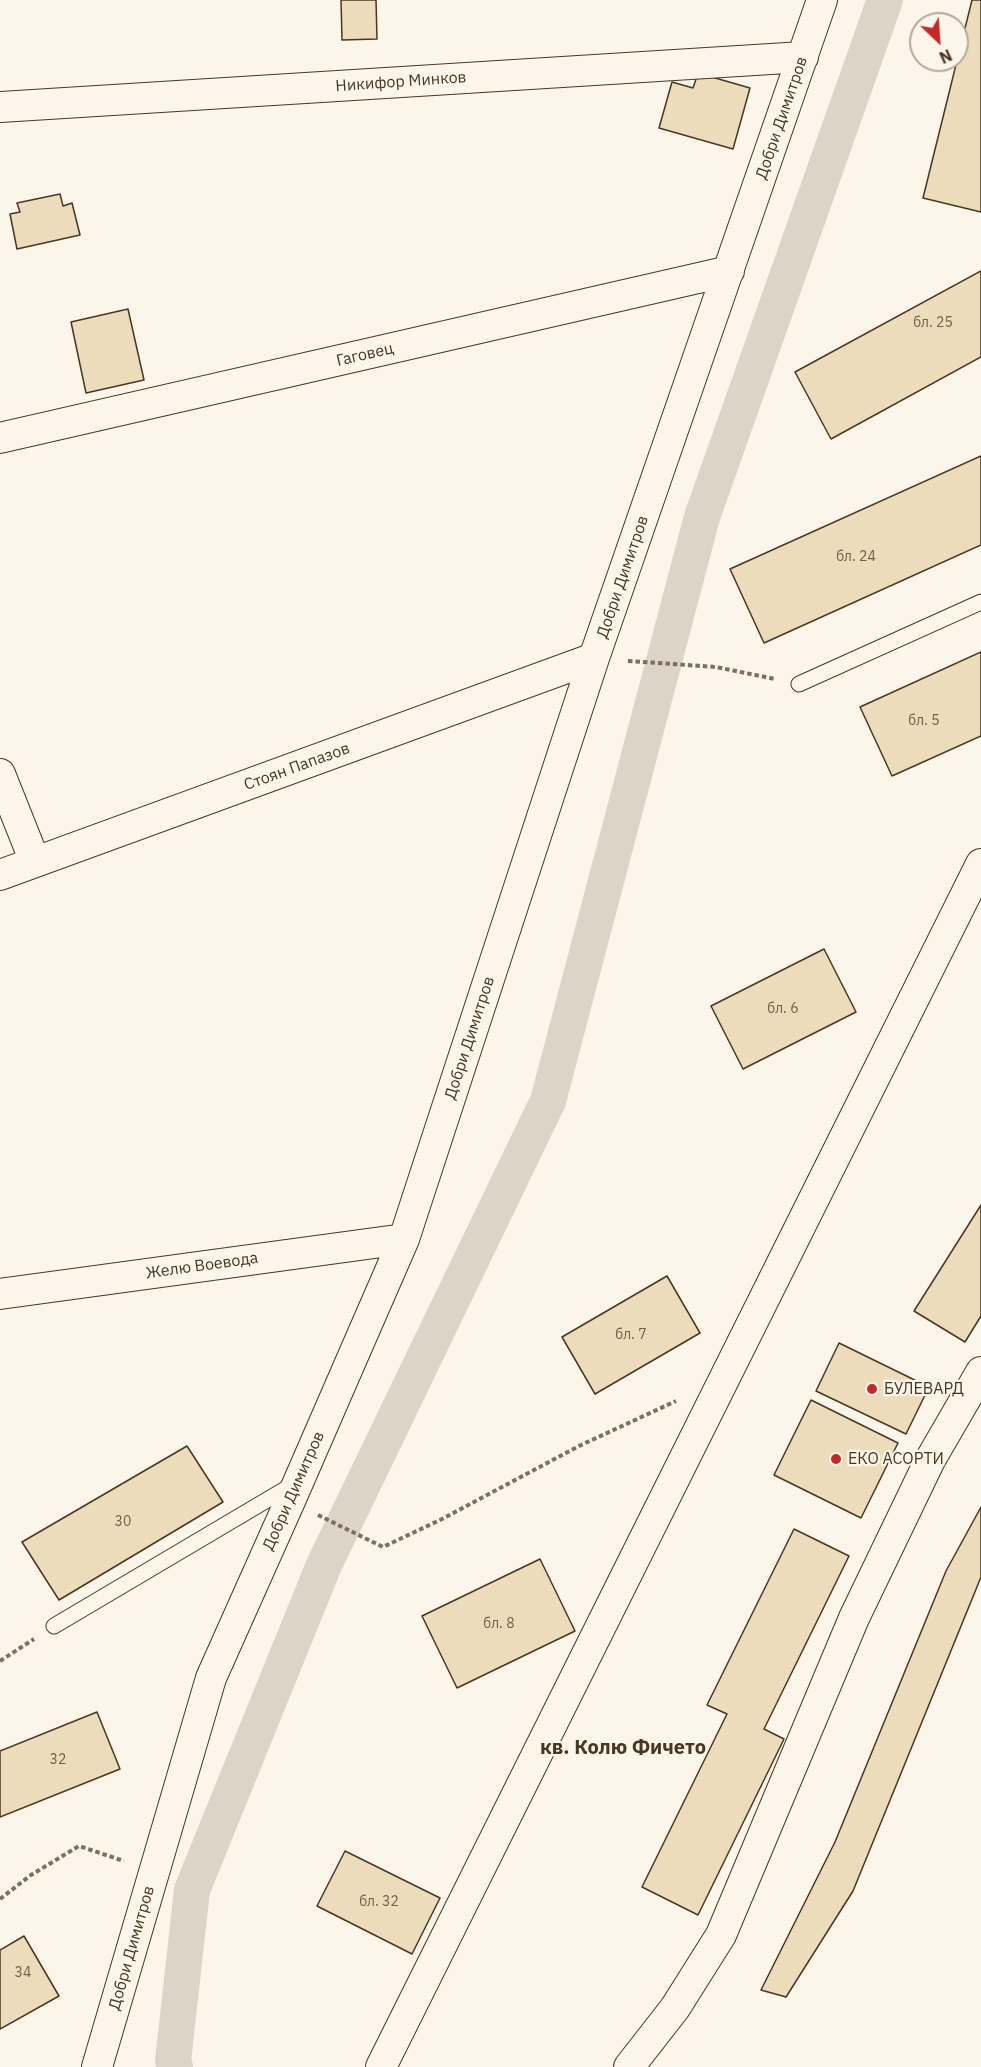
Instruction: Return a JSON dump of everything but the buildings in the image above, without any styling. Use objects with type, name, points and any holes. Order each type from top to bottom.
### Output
[{"type":"street","name":"Добри Димитров","points":[[97,2067],[211,1678],[404,1239],[594,658],[822,0]]},
{"type":"street","name":"Никифор Минков","points":[[0,107],[803,57]]},
{"type":"street","name":"Гаговец","points":[[0,438],[729,271]]},
{"type":"street","name":"Стоян Папазов","points":[[0,876],[594,658]]},
{"type":"street","points":[[0,774],[35,862]]},
{"type":"street","points":[[381,2067],[981,864]]},
{"type":"street","name":"Желю Воевода","points":[[0,1294],[404,1239]]},
{"type":"street","points":[[629,2067],[675,2008],[721,1935],[854,1618],[930,1460],[981,1372]]},
{"type":"lane","points":[[799,684],[981,602]]},
{"type":"lane","points":[[54,1626],[299,1481]]},
{"type":"path","points":[[594,658],[716,667],[799,684]]},
{"type":"path","points":[[308,1510],[383,1547],[442,1519],[579,1446],[723,1382]]},
{"type":"path","points":[[0,1662],[54,1626]]},
{"type":"path","points":[[0,1899],[32,1875],[79,1846],[154,1871]]},
{"type":"waterway","points":[[175,2067],[173,2061],[192,1890],[324,1565],[548,1101],[702,517],[885,0]]},
{"type":"place","name":"БУЛЕВАРД","points":[[872,1389]]},
{"type":"place","name":"ЕКО АСОРТИ","points":[[836,1459]]},
{"type":"district","name":"кв. Колю Фичето","points":[[623,1748]]}]
